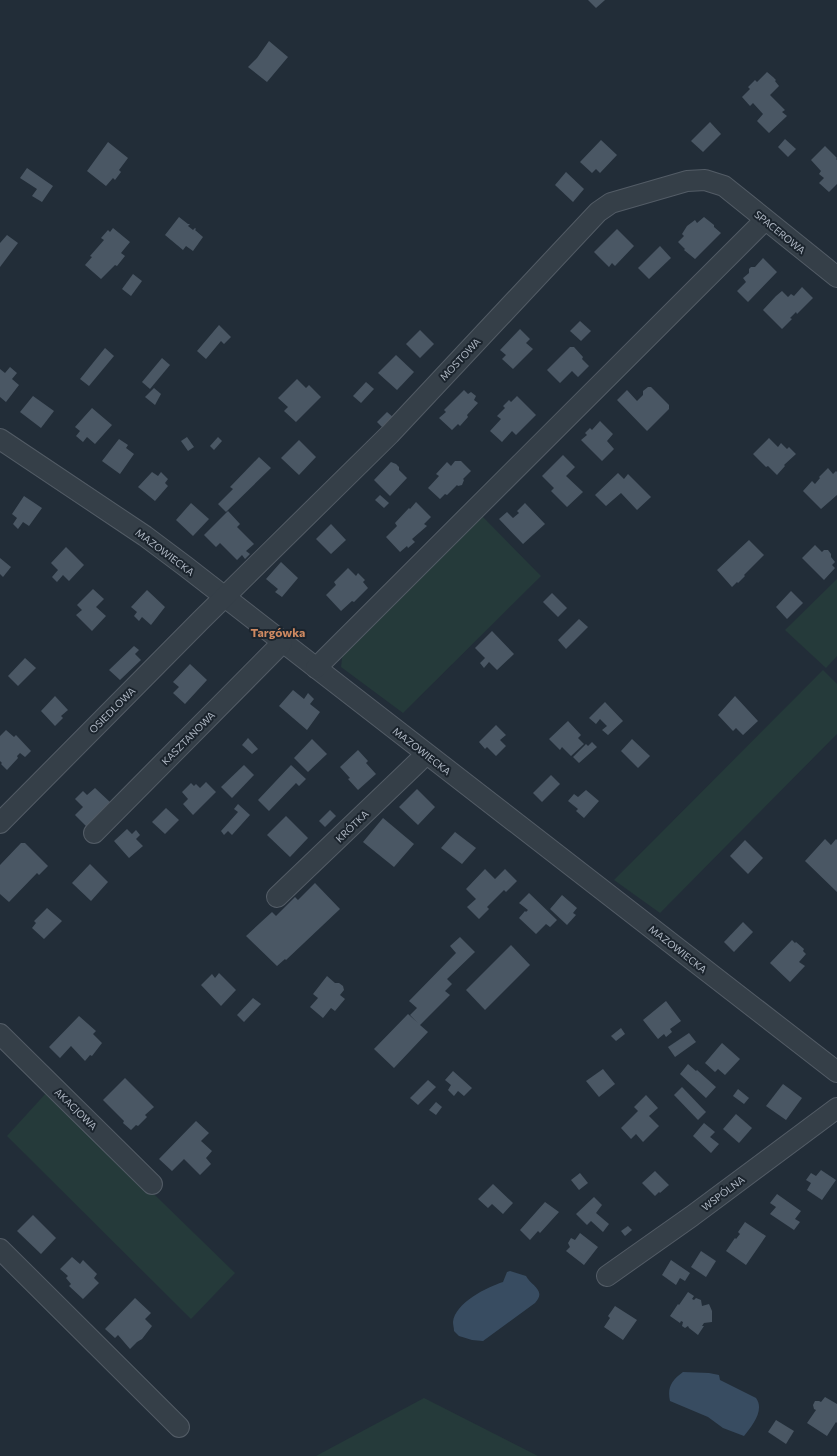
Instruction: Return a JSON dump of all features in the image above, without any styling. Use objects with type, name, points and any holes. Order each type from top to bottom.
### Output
[{"type":"street","name":"MOSTOWA","points":[[224,597],[390,434],[598,212],[611,203],[687,181],[705,180],[724,186]]},
{"type":"street","name":"SPACEROWA","points":[[724,186],[837,277]]},
{"type":"street","points":[[316,668],[765,220]]},
{"type":"street","name":"MAZOWIECKA","points":[[0,439],[145,536],[837,1072]]},
{"type":"street","name":"OSIEDLOWA","points":[[0,823],[224,597]]},
{"type":"street","name":"KASZTANOWA","points":[[94,833],[282,643]]},
{"type":"street","name":"KRÓTKA","points":[[277,897],[426,754]]},
{"type":"street","name":"AKACJOWA","points":[[0,1034],[152,1184]]},
{"type":"street","name":"WSPÓLNA","points":[[607,1276],[692,1216],[837,1108]]},
{"type":"street","points":[[0,1249],[179,1427]]},
{"type":"green space","points":[[482,516],[541,576],[403,713],[341,667],[343,650]]},
{"type":"green space","points":[[837,579],[837,656],[826,668],[785,630]]},
{"type":"green space","points":[[823,670],[837,684],[837,734],[660,913],[614,880]]},
{"type":"green space","points":[[48,1091],[235,1273],[191,1319],[7,1136]]},
{"type":"green space","points":[[424,1398],[538,1456],[316,1456]]},
{"type":"water","points":[[510,1271],[526,1276],[537,1288],[539,1295],[535,1303],[483,1341],[472,1340],[459,1336],[454,1331],[453,1322],[459,1308],[465,1302],[481,1292],[503,1282],[507,1272]]},
{"type":"water","points":[[683,1372],[719,1375],[720,1380],[756,1398],[759,1408],[758,1413],[754,1423],[744,1436],[723,1428],[708,1417],[670,1401],[669,1392],[671,1384]]},
{"type":"building","points":[[588,0],[605,0],[596,8]]},
{"type":"building","points":[[269,41],[288,57],[267,82],[248,67],[257,58]]},
{"type":"building","points":[[767,72],[776,80],[775,81],[779,86],[770,95],[785,110],[782,112],[787,116],[769,133],[757,121],[763,114],[753,103],[750,106],[742,97],[750,89],[748,87],[755,80],[757,82]]},
{"type":"building","points":[[710,122],[721,134],[703,152],[691,141]]},
{"type":"building","points":[[785,139],[796,149],[788,157],[778,147]]},
{"type":"building","points":[[601,140],[617,155],[600,173],[596,169],[592,173],[580,162]]},
{"type":"building","points":[[108,142],[128,158],[119,170],[121,172],[115,180],[113,178],[106,186],[87,171]]},
{"type":"building","points":[[825,146],[837,158],[837,184],[829,192],[819,183],[824,178],[819,174],[821,171],[811,160]]},
{"type":"building","points":[[27,168],[53,186],[42,202],[32,196],[37,189],[20,178]]},
{"type":"building","points":[[566,172],[584,189],[573,202],[555,185]]},
{"type":"building","points":[[179,217],[190,224],[188,226],[193,230],[195,228],[195,230],[203,237],[193,251],[186,246],[183,250],[165,235]]},
{"type":"building","points":[[704,217],[721,233],[695,259],[684,250],[685,249],[678,242],[684,236],[682,234],[687,226],[695,220],[697,223]]},
{"type":"building","points":[[113,228],[130,242],[121,253],[125,256],[117,266],[115,265],[101,279],[85,265],[92,257],[90,256],[104,240],[101,238],[108,230],[110,232]]},
{"type":"building","points":[[617,229],[634,246],[615,266],[612,263],[609,267],[594,252]]},
{"type":"building","points":[[7,235],[18,243],[0,267],[0,243]]},
{"type":"building","points":[[660,246],[671,258],[649,279],[638,268]]},
{"type":"building","points":[[763,258],[777,272],[748,302],[737,291],[746,282],[743,278],[749,273],[749,269],[751,267],[755,267]]},
{"type":"building","points":[[133,274],[142,281],[131,296],[122,289]]},
{"type":"building","points":[[802,287],[813,298],[797,314],[796,312],[790,318],[792,319],[782,329],[763,310],[782,291],[788,297],[791,294],[794,296]]},
{"type":"building","points":[[580,321],[591,331],[581,341],[570,331]]},
{"type":"building","points":[[219,325],[231,337],[224,344],[221,341],[206,359],[197,351]]},
{"type":"building","points":[[520,329],[530,339],[526,343],[533,349],[513,369],[502,359],[506,355],[500,350]]},
{"type":"building","points":[[420,330],[434,344],[420,358],[406,344]]},
{"type":"building","points":[[570,347],[574,347],[589,366],[578,377],[572,371],[560,383],[547,370]]},
{"type":"building","points":[[105,348],[114,356],[89,386],[80,379]]},
{"type":"building","points":[[396,355],[414,372],[397,390],[378,373]]},
{"type":"building","points":[[162,358],[170,365],[150,389],[142,382]]},
{"type":"building","points":[[10,367],[17,373],[12,379],[19,385],[6,402],[0,397],[0,369],[5,373]]},
{"type":"building","points":[[297,379],[306,388],[309,385],[321,397],[296,422],[284,411],[288,407],[278,398]]},
{"type":"building","points":[[366,382],[374,389],[361,403],[353,396]]},
{"type":"building","points":[[648,387],[651,387],[669,405],[669,409],[647,431],[617,400],[627,390],[637,401],[643,395],[643,391]]},
{"type":"building","points":[[154,388],[161,394],[155,405],[145,397]]},
{"type":"building","points":[[464,390],[468,394],[471,392],[476,396],[474,400],[478,403],[467,415],[468,417],[460,426],[458,424],[452,430],[439,418],[446,412],[444,410]]},
{"type":"building","points":[[33,396],[54,411],[41,428],[20,412]]},
{"type":"building","points":[[517,396],[536,415],[516,435],[512,431],[502,442],[490,431],[501,419],[497,416],[505,408],[503,406],[509,400],[511,402]]},
{"type":"building","points":[[92,408],[112,425],[95,444],[87,437],[83,442],[76,436],[80,431],[75,427]]},
{"type":"building","points":[[387,412],[394,418],[384,429],[377,422]]},
{"type":"building","points":[[600,421],[613,434],[607,441],[614,449],[602,461],[581,440],[587,435],[585,433],[590,428],[592,430]]},
{"type":"building","points":[[187,437],[194,447],[188,451],[181,441]]},
{"type":"building","points":[[218,437],[222,441],[214,450],[210,446]]},
{"type":"building","points":[[769,438],[778,447],[781,443],[787,449],[789,447],[796,454],[784,465],[785,466],[777,475],[768,466],[766,467],[753,454]]},
{"type":"building","points":[[119,439],[128,445],[126,448],[134,454],[120,474],[102,461]]},
{"type":"building","points":[[299,440],[316,457],[299,475],[281,458]]},
{"type":"building","points":[[563,455],[575,467],[566,476],[583,492],[567,507],[551,491],[554,488],[542,476]]},
{"type":"building","points":[[259,457],[271,468],[226,512],[218,504],[233,489],[230,487]]},
{"type":"building","points":[[455,461],[461,461],[471,471],[463,479],[462,485],[457,485],[447,495],[445,494],[440,499],[428,488],[439,476],[436,474],[447,462],[451,466]]},
{"type":"building","points":[[391,462],[399,467],[399,470],[407,478],[390,496],[374,480]]},
{"type":"building","points":[[828,468],[833,474],[836,471],[837,472],[837,495],[821,509],[803,491],[812,481],[815,484],[820,478],[819,477]]},
{"type":"building","points":[[152,472],[158,476],[161,472],[168,479],[165,483],[168,486],[155,501],[138,487]]},
{"type":"building","points":[[618,473],[624,479],[628,474],[651,497],[637,510],[621,493],[606,506],[595,495]]},
{"type":"building","points":[[380,495],[389,503],[384,508],[375,500]]},
{"type":"building","points":[[24,496],[42,508],[29,526],[23,522],[18,529],[13,524],[17,518],[12,514]]},
{"type":"building","points":[[416,502],[431,517],[424,524],[427,526],[412,539],[415,542],[400,552],[386,537],[397,526],[395,523]]},
{"type":"building","points":[[191,503],[209,519],[193,536],[176,520]]},
{"type":"building","points":[[525,503],[545,524],[523,544],[499,519],[507,512],[513,518],[519,513],[517,511]]},
{"type":"building","points":[[228,511],[240,524],[237,527],[254,544],[246,551],[250,554],[245,559],[242,555],[237,560],[220,543],[216,547],[204,535]]},
{"type":"building","points":[[331,524],[346,540],[331,554],[316,539]]},
{"type":"building","points":[[749,540],[764,555],[738,583],[737,582],[732,587],[717,570]]},
{"type":"building","points":[[815,545],[822,552],[824,550],[828,550],[835,562],[832,565],[835,568],[824,580],[802,558]]},
{"type":"building","points":[[66,547],[84,565],[69,581],[63,575],[57,582],[52,577],[58,570],[51,563]]},
{"type":"building","points":[[0,558],[11,567],[3,577],[0,574]]},
{"type":"building","points":[[281,562],[298,578],[282,597],[275,592],[278,589],[266,579]]},
{"type":"building","points":[[348,568],[356,576],[358,573],[365,580],[363,582],[368,588],[354,602],[352,601],[341,611],[326,595],[336,585],[334,582]]},
{"type":"building","points":[[93,589],[104,599],[96,607],[106,616],[92,631],[76,615],[82,610],[77,605]]},
{"type":"building","points":[[147,590],[165,607],[151,625],[142,617],[139,621],[134,616],[137,612],[131,607]]},
{"type":"building","points":[[791,591],[803,603],[787,619],[776,607]]},
{"type":"building","points":[[552,593],[567,608],[558,617],[543,602]]},
{"type":"building","points":[[579,619],[588,627],[566,649],[558,640]]},
{"type":"building","points":[[492,631],[514,654],[497,670],[489,662],[484,668],[480,663],[485,658],[475,648]]},
{"type":"building","points":[[134,646],[139,650],[135,654],[141,660],[120,680],[109,670]]},
{"type":"building","points":[[25,658],[36,668],[18,686],[8,676]]},
{"type":"building","points":[[190,664],[207,680],[185,704],[173,693],[179,687],[173,682]]},
{"type":"building","points":[[293,690],[304,699],[308,693],[314,699],[310,704],[320,712],[307,730],[279,706]]},
{"type":"building","points":[[55,696],[68,710],[61,716],[63,718],[55,726],[41,711]]},
{"type":"building","points":[[735,696],[758,721],[743,735],[736,728],[733,731],[718,715]]},
{"type":"building","points":[[605,702],[623,721],[608,735],[602,730],[607,726],[600,719],[596,724],[589,718]]},
{"type":"building","points":[[568,721],[581,735],[578,738],[584,744],[571,756],[562,747],[560,750],[549,739]]},
{"type":"building","points":[[496,725],[506,735],[500,740],[506,746],[496,756],[487,747],[485,749],[479,742]]},
{"type":"building","points":[[6,730],[14,737],[16,735],[31,751],[25,757],[20,753],[17,756],[18,758],[7,770],[0,761],[0,736]]},
{"type":"building","points":[[248,738],[258,749],[252,754],[242,745]]},
{"type":"building","points":[[312,739],[327,754],[308,772],[294,758]]},
{"type":"building","points":[[632,739],[650,756],[638,768],[621,751]]},
{"type":"building","points":[[592,742],[597,747],[579,763],[573,757],[586,744],[588,746]]},
{"type":"building","points":[[358,750],[368,761],[366,763],[376,774],[358,790],[340,767]]},
{"type":"building","points":[[244,765],[254,775],[232,798],[221,787]]},
{"type":"building","points":[[291,765],[306,779],[299,786],[296,783],[269,811],[258,800]]},
{"type":"building","points":[[551,775],[560,784],[542,802],[533,793]]},
{"type":"building","points":[[206,782],[216,792],[193,815],[183,804],[188,799],[182,792],[191,783],[194,786],[196,784],[200,788]]},
{"type":"building","points":[[95,788],[111,803],[87,827],[75,815],[83,807],[75,799],[83,791],[87,795]]},
{"type":"building","points":[[417,789],[435,807],[418,825],[399,807]]},
{"type":"building","points":[[586,790],[599,801],[584,818],[576,811],[578,809],[568,801],[574,794],[578,797]]},
{"type":"building","points":[[238,804],[250,815],[232,835],[228,831],[224,835],[221,831],[238,812],[234,809]]},
{"type":"building","points":[[166,808],[179,820],[165,834],[152,822]]},
{"type":"building","points":[[330,810],[336,816],[325,827],[319,821]]},
{"type":"building","points":[[286,816],[308,838],[290,857],[267,835]]},
{"type":"building","points":[[383,818],[414,844],[394,867],[363,842]]},
{"type":"building","points":[[127,829],[132,834],[136,830],[140,835],[136,839],[143,846],[129,858],[114,841]]},
{"type":"building","points":[[455,832],[476,848],[462,864],[441,848]]},
{"type":"building","points":[[825,839],[831,845],[836,839],[837,840],[837,892],[805,861]]},
{"type":"building","points":[[745,840],[763,858],[748,874],[730,856]]},
{"type":"building","points":[[21,843],[25,843],[48,866],[39,875],[37,873],[9,902],[0,894],[0,865]]},
{"type":"building","points":[[90,864],[108,882],[91,901],[72,883]]},
{"type":"building","points":[[485,869],[495,879],[505,869],[517,881],[506,892],[504,890],[487,907],[489,909],[479,919],[467,907],[476,899],[466,889]]},
{"type":"building","points":[[315,883],[340,909],[286,960],[285,959],[277,966],[246,936],[272,912],[276,916],[295,897],[298,900]]},
{"type":"building","points":[[529,893],[557,920],[550,927],[546,924],[536,934],[519,918],[525,911],[526,912],[528,910],[519,903]]},
{"type":"building","points":[[562,895],[577,908],[573,913],[576,915],[567,925],[550,909]]},
{"type":"building","points":[[47,908],[62,921],[44,939],[32,928],[36,923],[34,921]]},
{"type":"building","points":[[743,922],[753,932],[734,952],[724,942]]},
{"type":"building","points":[[460,937],[475,952],[447,979],[452,984],[445,991],[450,995],[420,1025],[428,1032],[394,1068],[374,1049],[408,1014],[418,1023],[410,1015],[417,1008],[409,1001],[456,953],[450,946]]},
{"type":"building","points":[[792,940],[804,949],[803,951],[806,954],[799,962],[805,966],[790,982],[770,963]]},
{"type":"building","points":[[511,945],[530,965],[485,1010],[466,990]]},
{"type":"building","points":[[219,973],[236,990],[221,1006],[201,985],[212,974],[215,978]]},
{"type":"building","points":[[327,976],[335,983],[339,983],[343,986],[344,990],[340,995],[345,999],[335,1011],[331,1008],[323,1018],[310,1007],[318,998],[313,994]]},
{"type":"building","points":[[253,998],[261,1004],[244,1022],[237,1015]]},
{"type":"building","points":[[666,1001],[681,1021],[670,1029],[672,1032],[666,1037],[664,1034],[658,1039],[643,1020]]},
{"type":"building","points":[[79,1016],[96,1031],[93,1034],[102,1043],[92,1056],[90,1055],[85,1061],[71,1046],[60,1058],[49,1047]]},
{"type":"building","points":[[621,1028],[625,1034],[616,1041],[611,1036]]},
{"type":"building","points":[[689,1033],[696,1042],[675,1057],[668,1047]]},
{"type":"building","points":[[722,1043],[740,1059],[725,1075],[718,1069],[715,1072],[705,1063]]},
{"type":"building","points":[[688,1064],[716,1087],[706,1098],[680,1074]]},
{"type":"building","points":[[603,1069],[615,1084],[599,1097],[586,1081]]},
{"type":"building","points":[[453,1071],[472,1088],[464,1096],[458,1091],[454,1096],[448,1090],[451,1085],[445,1080]]},
{"type":"building","points":[[125,1078],[154,1107],[145,1115],[147,1117],[138,1126],[136,1125],[131,1130],[103,1100]]},
{"type":"building","points":[[428,1080],[436,1087],[418,1105],[410,1098]]},
{"type":"building","points":[[783,1084],[802,1098],[786,1120],[766,1106]]},
{"type":"building","points":[[682,1087],[706,1112],[698,1120],[674,1095]]},
{"type":"building","points":[[738,1089],[749,1098],[744,1104],[733,1096]]},
{"type":"building","points":[[646,1095],[658,1108],[649,1116],[659,1126],[643,1142],[636,1134],[631,1139],[621,1128],[638,1111],[634,1107]]},
{"type":"building","points":[[436,1102],[442,1107],[436,1115],[429,1110]]},
{"type":"building","points":[[736,1114],[752,1128],[739,1143],[723,1129]]},
{"type":"building","points":[[196,1121],[209,1133],[201,1141],[212,1151],[206,1158],[211,1164],[200,1175],[184,1159],[172,1171],[159,1159]]},
{"type":"building","points":[[704,1123],[715,1132],[710,1137],[719,1144],[711,1153],[693,1136]]},
{"type":"building","points":[[821,1170],[836,1180],[822,1200],[807,1190],[811,1183],[806,1180],[811,1173],[816,1176]]},
{"type":"building","points":[[655,1171],[669,1185],[655,1196],[642,1183]]},
{"type":"building","points":[[580,1173],[588,1183],[579,1190],[571,1180]]},
{"type":"building","points":[[493,1184],[513,1203],[503,1214],[492,1204],[488,1208],[478,1199]]},
{"type":"building","points":[[777,1194],[801,1211],[795,1219],[800,1222],[794,1230],[770,1214],[776,1207],[770,1203]]},
{"type":"building","points":[[594,1197],[602,1205],[596,1213],[609,1224],[603,1232],[591,1221],[587,1225],[576,1214]]},
{"type":"building","points":[[545,1202],[559,1212],[540,1233],[538,1231],[530,1240],[520,1230]]},
{"type":"building","points":[[33,1215],[56,1238],[41,1254],[17,1231]]},
{"type":"building","points":[[745,1222],[766,1236],[746,1265],[726,1251],[735,1238],[736,1239],[740,1234],[738,1232]]},
{"type":"building","points":[[628,1226],[632,1230],[625,1236],[621,1231]]},
{"type":"building","points":[[580,1233],[598,1247],[584,1265],[566,1251],[570,1247],[568,1243],[571,1238],[575,1240]]},
{"type":"building","points":[[701,1251],[716,1261],[706,1277],[691,1267]]},
{"type":"building","points":[[72,1257],[80,1264],[83,1260],[97,1274],[94,1278],[99,1283],[83,1299],[69,1286],[71,1284],[66,1278],[68,1276],[60,1269]]},
{"type":"building","points":[[671,1260],[690,1273],[685,1281],[680,1278],[676,1285],[662,1275]]},
{"type":"building","points":[[688,1292],[694,1296],[692,1299],[694,1300],[696,1298],[701,1300],[702,1306],[709,1304],[712,1311],[712,1322],[704,1323],[702,1326],[704,1326],[698,1335],[688,1326],[685,1328],[682,1326],[683,1322],[681,1321],[680,1323],[670,1316]]},
{"type":"building","points":[[135,1298],[151,1313],[145,1319],[152,1326],[142,1339],[130,1349],[118,1335],[115,1338],[105,1329]]},
{"type":"building","points":[[615,1306],[637,1320],[623,1340],[604,1327],[610,1318],[608,1316]]},
{"type":"building","points":[[825,1397],[837,1404],[837,1423],[836,1422],[827,1436],[807,1423],[816,1410],[814,1409],[813,1405],[815,1401],[821,1402]]},
{"type":"building","points":[[776,1420],[794,1431],[786,1444],[768,1432]]},
{"type":"district","name":"Targówka","points":[[278,633]]}]
